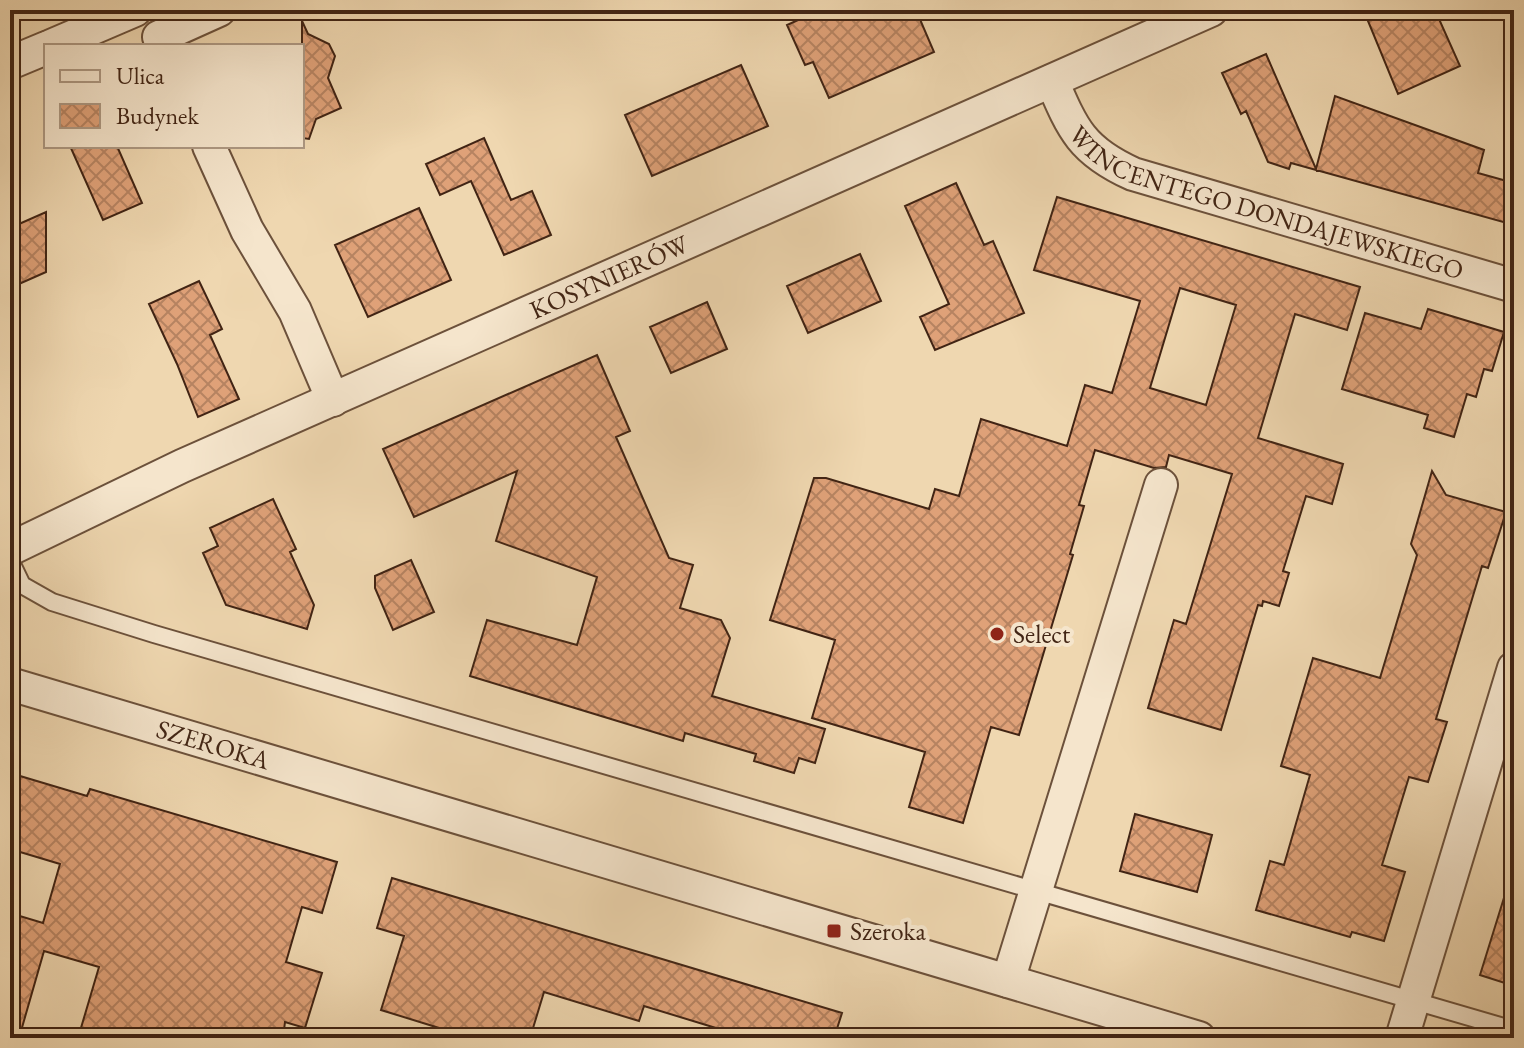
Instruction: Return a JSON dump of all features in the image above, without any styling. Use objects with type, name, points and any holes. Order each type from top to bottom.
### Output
[{"type":"street","points":[[55,44],[135,10]]},
{"type":"street","points":[[155,31],[219,10]]},
{"type":"street","name":"KOSYNIERÓW","points":[[10,549],[182,466],[1052,81],[1196,13]]},
{"type":"street","points":[[10,63],[44,49]]},
{"type":"street","name":"WINCENTEGO DONDAJEWSKIEGO","points":[[1052,81],[1065,111],[1086,145],[1107,162],[1133,174],[1514,286]]},
{"type":"street","points":[[210,148],[247,230],[295,311],[333,400]]},
{"type":"street","points":[[1008,981],[1161,485]]},
{"type":"street","points":[[1402,1038],[1514,668]]},
{"type":"street","name":"SZEROKA","points":[[10,684],[1199,1038]]},
{"type":"lane","points":[[10,560],[22,585],[52,602],[1514,1030]]},
{"type":"building","points":[[820,10],[916,10],[934,52],[829,98],[813,62],[805,65],[787,25]]},
{"type":"building","points":[[1392,10],[1435,10],[1460,66],[1398,94],[1368,21]]},
{"type":"building","points":[[302,21],[308,34],[329,44],[335,56],[328,78],[341,108],[316,119],[309,139],[304,138]]},
{"type":"building","points":[[1266,54],[1316,169],[1335,96],[1484,150],[1478,173],[1514,183],[1514,225],[1291,163],[1289,169],[1268,162],[1246,111],[1241,114],[1222,73]]},
{"type":"building","points":[[741,65],[768,126],[652,176],[625,115]]},
{"type":"building","points":[[484,138],[511,200],[532,191],[551,235],[504,255],[471,181],[440,195],[426,164]]},
{"type":"building","points":[[71,148],[118,148],[142,203],[103,220]]},
{"type":"building","points":[[956,183],[984,245],[993,241],[1024,313],[935,350],[920,317],[949,304],[905,206]]},
{"type":"building","points":[[1057,197],[1360,287],[1347,330],[1295,314],[1258,438],[1343,464],[1332,504],[1306,496],[1283,571],[1289,573],[1279,606],[1263,601],[1262,606],[1258,605],[1221,730],[1148,708],[1174,620],[1186,624],[1232,474],[1169,455],[1166,467],[1154,468],[1095,450],[1079,505],[1084,506],[1070,554],[1073,555],[1019,735],[991,727],[963,823],[909,807],[925,752],[812,718],[835,640],[770,620],[814,478],[826,478],[929,509],[935,489],[959,496],[981,419],[1067,446],[1085,385],[1112,393],[1140,301],[1034,270]],"holes":[[[1180,288],[1236,305],[1206,405],[1150,388]]]},
{"type":"building","points":[[419,208],[451,280],[368,317],[335,245]]},
{"type":"building","points":[[46,212],[46,272],[10,288],[10,228]]},
{"type":"building","points":[[860,254],[881,301],[808,333],[787,286]]},
{"type":"building","points":[[199,281],[222,329],[210,335],[239,399],[198,417],[149,304]]},
{"type":"building","points":[[707,302],[727,349],[671,373],[650,327]]},
{"type":"building","points":[[1428,309],[1504,332],[1492,371],[1484,369],[1476,397],[1467,394],[1454,437],[1424,428],[1428,415],[1342,389],[1365,313],[1421,329]]},
{"type":"building","points":[[597,355],[630,431],[616,437],[669,558],[693,565],[680,608],[721,620],[730,638],[712,696],[825,729],[815,763],[799,758],[794,773],[754,761],[756,754],[685,733],[683,741],[470,676],[487,620],[577,645],[597,577],[496,541],[517,471],[414,517],[383,449]]},
{"type":"building","points":[[1432,471],[1446,495],[1506,512],[1488,568],[1482,566],[1436,719],[1447,722],[1428,782],[1409,777],[1382,865],[1405,872],[1384,941],[1352,932],[1350,937],[1256,910],[1270,861],[1284,865],[1310,775],[1281,766],[1313,658],[1380,678],[1417,555],[1411,544]]},
{"type":"building","points":[[273,499],[296,549],[290,552],[314,605],[307,629],[226,605],[203,553],[218,546],[210,528]]},
{"type":"building","points":[[411,560],[434,612],[393,630],[375,588],[375,576]]},
{"type":"building","points":[[10,773],[87,796],[90,789],[337,862],[322,913],[302,907],[286,962],[322,973],[305,1028],[285,1022],[283,1038],[78,1038],[99,967],[44,951],[19,1038],[10,1038],[10,913],[43,923],[60,864],[10,849]]},
{"type":"building","points":[[1135,814],[1212,835],[1197,892],[1120,871]]},
{"type":"building","points":[[392,878],[842,1013],[834,1038],[727,1038],[729,1032],[644,1006],[639,1021],[544,992],[530,1038],[450,1038],[452,1032],[381,1010],[404,936],[377,928]]},
{"type":"building","points":[[1507,888],[1514,889],[1514,986],[1480,975]]},
{"type":"place","name":"Select","points":[[997,634]]},
{"type":"place","name":"Szeroka","points":[[834,931]]}]
